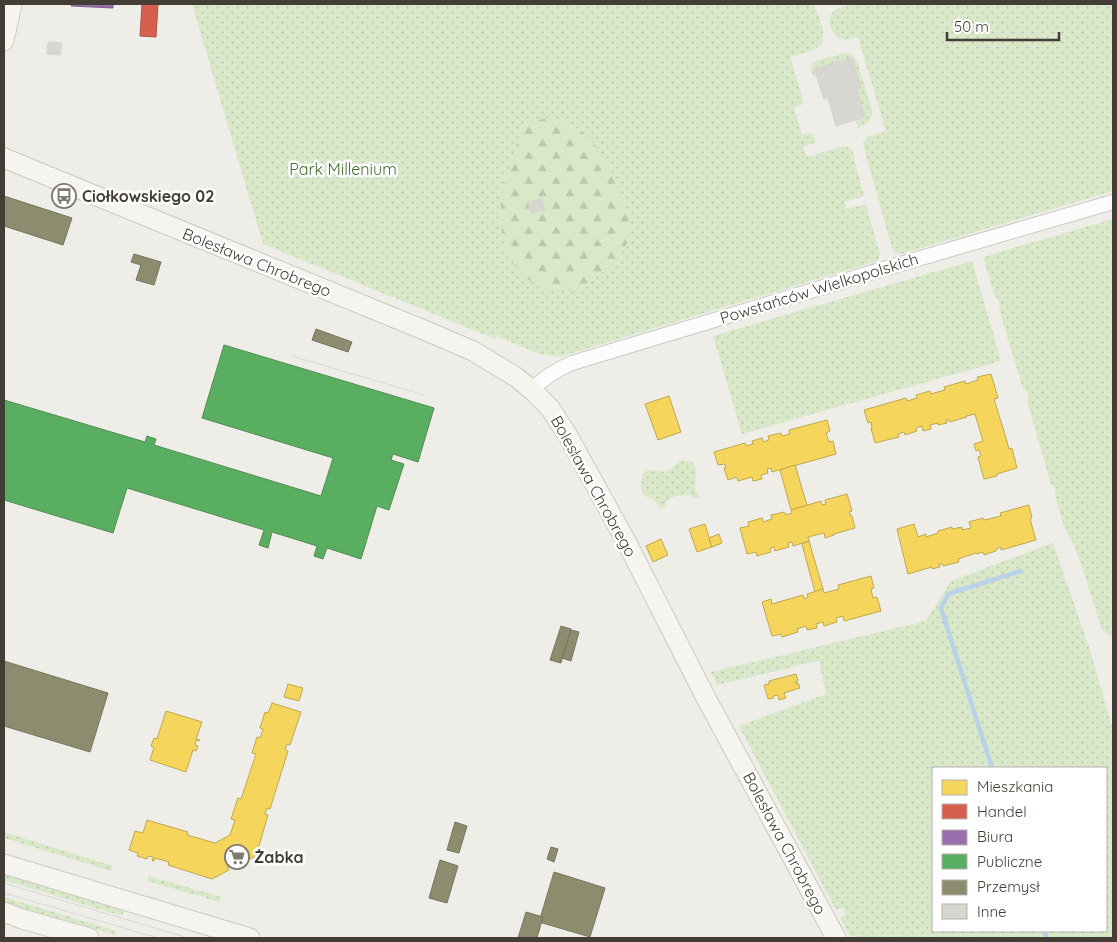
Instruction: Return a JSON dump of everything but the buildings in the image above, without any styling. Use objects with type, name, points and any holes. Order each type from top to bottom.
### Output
[{"type":"street","points":[[4,40],[12,4]]},
{"type":"street","name":"Bolesława Chrobrego","points":[[4,158],[473,351],[516,376],[532,390],[550,408],[567,434],[706,698],[836,938]]},
{"type":"street","name":"Powstańców Wielkopolskich","points":[[532,390],[545,377],[572,363],[1113,202]]},
{"type":"street","points":[[4,864],[250,938]]},
{"type":"street","points":[[4,912],[89,938]]},
{"type":"green space","name":"Park Millenium","points":[[192,4],[814,4],[822,28],[823,39],[821,44],[811,51],[790,57],[803,99],[802,105],[794,108],[802,135],[812,134],[816,142],[803,147],[807,157],[844,146],[852,150],[864,196],[844,202],[846,209],[866,204],[880,255],[877,261],[562,356],[539,354],[496,336],[495,339],[263,244]]},
{"type":"green space","points":[[854,4],[1113,4],[1113,191],[901,254],[895,253],[863,144],[869,137],[886,131],[858,37],[846,40],[839,38],[833,32],[830,24],[830,16],[834,11]]},
{"type":"green space","points":[[845,53],[855,57],[857,61],[872,110],[869,122],[858,128],[855,120],[865,117],[857,89],[861,88],[852,58],[814,69],[816,75],[813,76],[810,65],[816,61]]},
{"type":"green space","points":[[552,118],[578,129],[597,147],[611,170],[630,225],[625,248],[613,263],[585,284],[574,289],[562,291],[540,286],[530,280],[513,263],[507,252],[501,222],[503,189],[521,135],[530,123]]},
{"type":"green space","points":[[1113,219],[1113,641],[1112,637],[1102,630],[1080,561],[1063,524],[1055,495],[1056,492],[1051,484],[1027,401],[1029,397],[1027,391],[1023,389],[999,309],[998,299],[995,297],[983,257]]},
{"type":"green space","points":[[972,261],[1001,361],[742,434],[713,336]]},
{"type":"green space","points":[[681,461],[688,461],[695,466],[695,484],[700,497],[694,498],[690,495],[674,496],[668,500],[665,507],[660,509],[653,499],[642,492],[641,482],[643,475],[648,470],[665,472]]},
{"type":"green space","points":[[1053,543],[1090,650],[1113,730],[1113,938],[851,938],[840,917],[846,915],[844,908],[836,910],[739,726],[826,694],[819,661],[717,685],[711,672],[926,621],[951,581]]},
{"type":"green space","points":[[4,832],[113,866],[111,871],[4,838]]},
{"type":"green space","points":[[4,873],[124,909],[122,916],[4,880]]},
{"type":"green space","points":[[149,876],[221,897],[220,902],[147,881]]},
{"type":"green space","points":[[4,897],[117,931],[115,935],[99,930],[66,926],[4,905]]},
{"type":"waterway","points":[[992,767],[941,608],[948,594],[1021,571]]},
{"type":"waterway","points":[[1044,932],[1047,938]]},
{"type":"tram line","points":[[292,356],[424,395]]},
{"type":"tram line","points":[[4,883],[188,938]]},
{"type":"tram line","points":[[4,893],[158,938]]},
{"type":"place","name":"Ciołkowskiego 02","points":[[64,196]]},
{"type":"place","name":"Żabka","points":[[237,857]]}]
